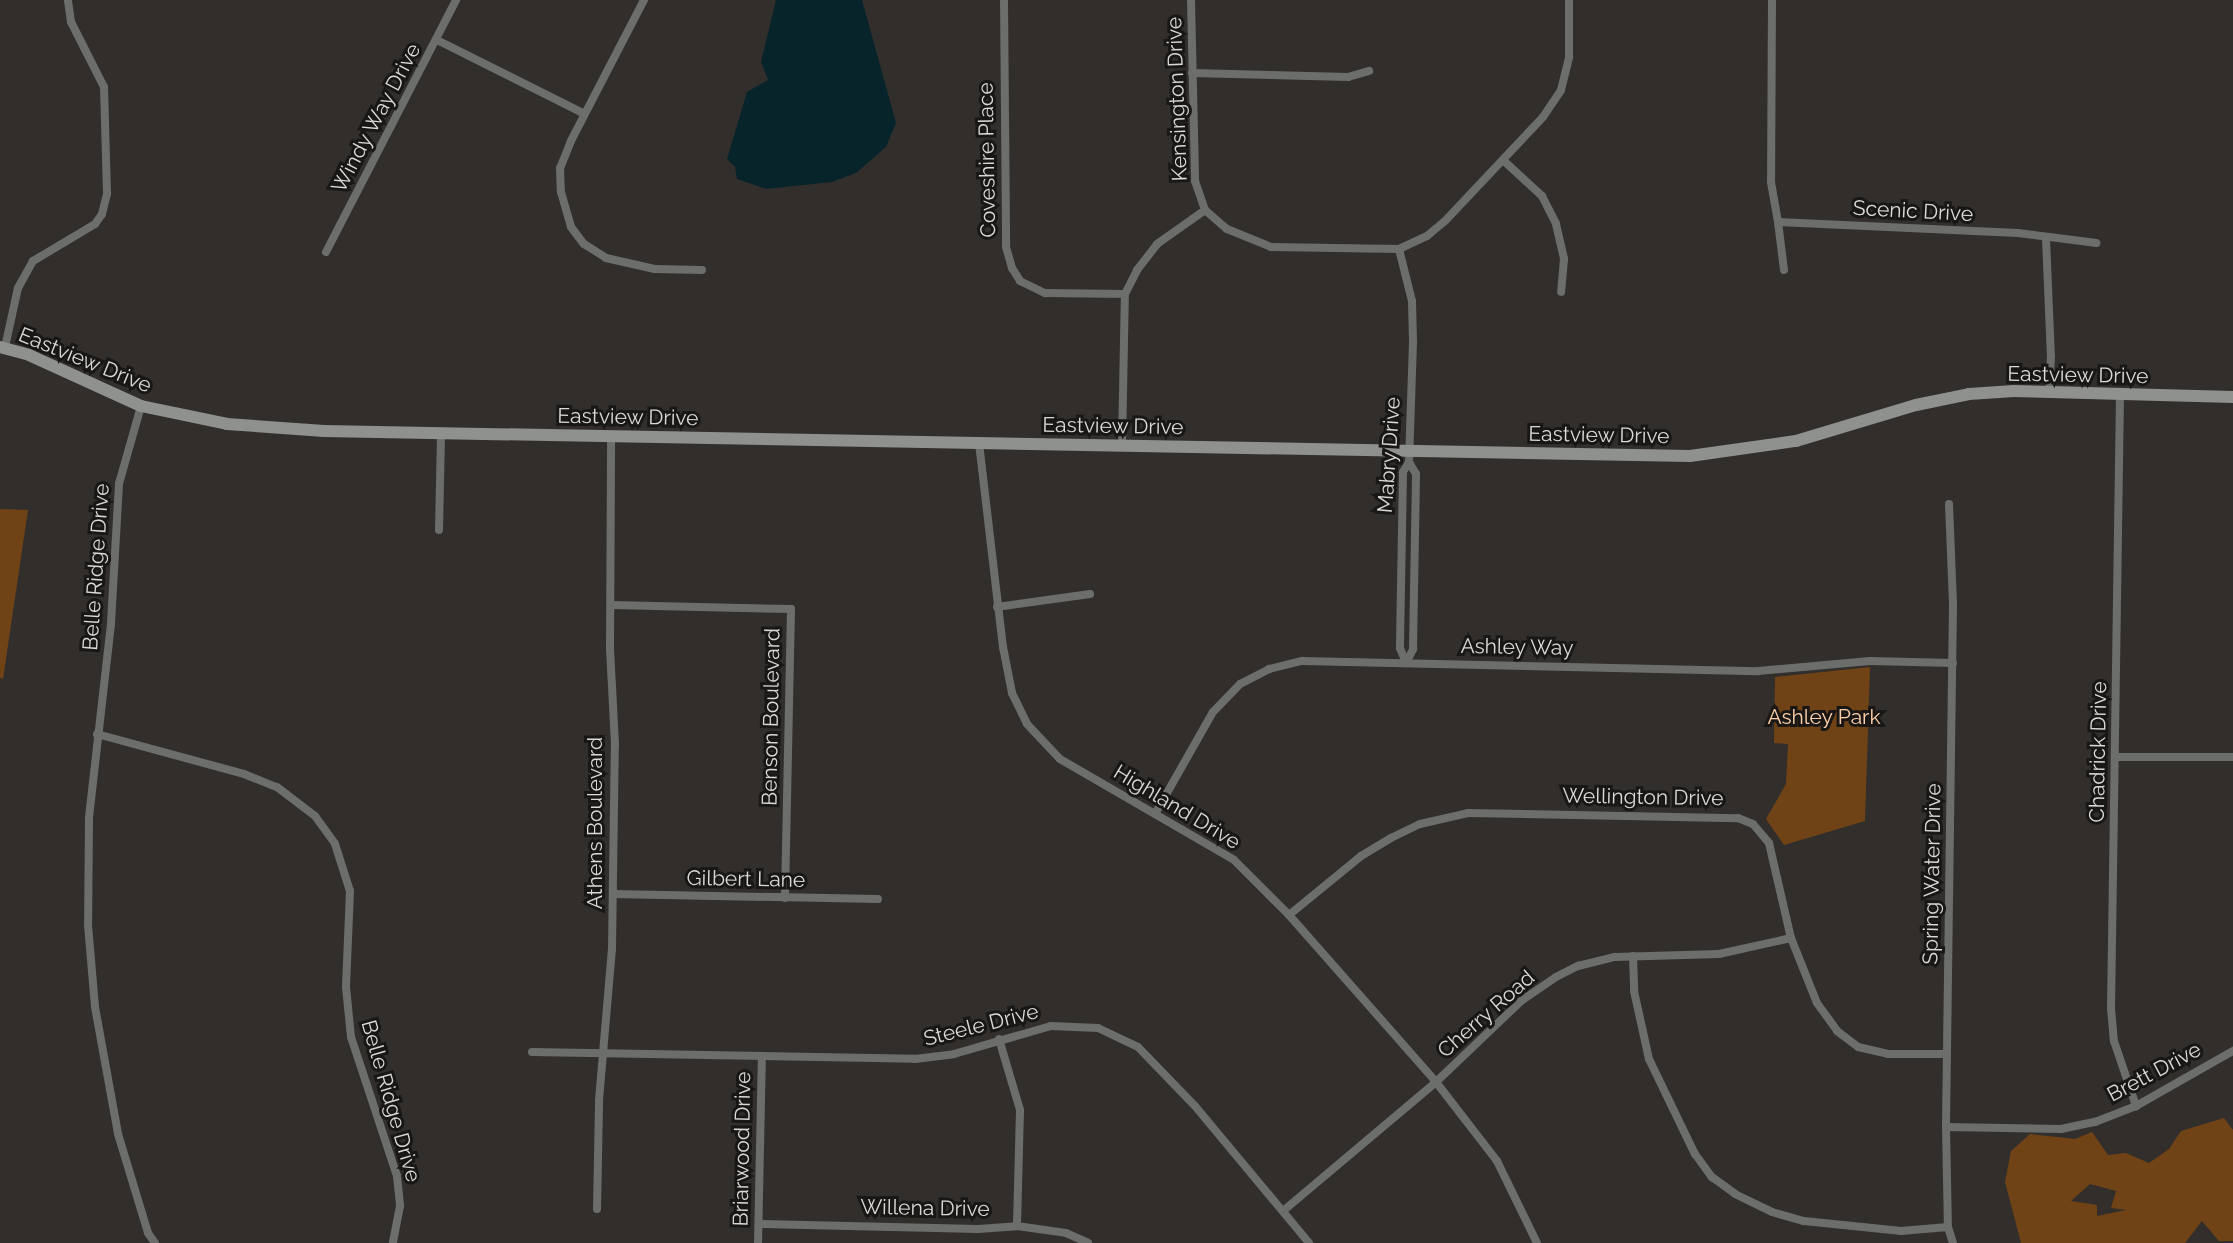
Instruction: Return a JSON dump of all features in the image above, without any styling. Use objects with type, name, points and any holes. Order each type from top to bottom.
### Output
[{"type":"street","points":[[2,347],[18,288],[33,261],[95,224],[102,214],[107,194],[104,87],[71,22],[68,0]]},
{"type":"street","name":"Windy Way Drive","points":[[326,252],[456,0]]},
{"type":"street","points":[[644,0],[560,168],[561,192],[571,227],[584,244],[606,258],[655,269],[702,270]]},
{"type":"street","name":"Coveshire Place","points":[[1004,0],[1006,248],[1012,268],[1020,281],[1045,293],[1125,294]]},
{"type":"street","name":"Kensington Drive","points":[[1191,0],[1195,181],[1205,210]]},
{"type":"street","points":[[1122,445],[1125,294],[1137,270],[1157,244],[1205,210],[1227,229],[1272,247],[1399,249],[1427,236],[1504,161],[1543,117],[1561,90],[1569,57],[1569,0]]},
{"type":"street","points":[[1772,0],[1771,182],[1784,270]]},
{"type":"street","points":[[437,40],[585,114]]},
{"type":"street","points":[[1192,73],[1348,77],[1369,71]]},
{"type":"street","points":[[1504,161],[1542,196],[1556,224],[1563,259],[1561,292]]},
{"type":"street","name":"Scenic Drive","points":[[1778,222],[2018,233],[2046,239],[2096,243]]},
{"type":"street","points":[[2046,239],[2051,356],[2049,392]]},
{"type":"street","name":"Mabry Drive","points":[[1399,249],[1412,301],[1409,456],[1403,472],[1400,648],[1406,663]]},
{"type":"street","name":"Eastview Drive","points":[[2,347],[141,406],[227,424],[279,430],[1122,445],[1409,456],[1718,455],[1796,441],[1950,397],[2049,392],[2233,397]]},
{"type":"street","name":"Chadrick Drive","points":[[2120,395],[2111,1008],[2116,1053],[2136,1106]]},
{"type":"street","name":"Belle Ridge Drive","points":[[141,406],[119,484],[111,624],[89,818],[89,901],[95,1007],[118,1134],[154,1243]]},
{"type":"street","points":[[438,530],[441,432]]},
{"type":"street","name":"Athens Boulevard","points":[[597,1209],[598,1100],[604,1052],[613,894],[615,744],[611,605],[611,436]]},
{"type":"street","name":"Highland Drive","points":[[979,443],[997,607],[1012,693],[1027,724],[1060,759],[1234,860],[1289,915],[1436,1082],[1497,1161],[1538,1243]]},
{"type":"street","points":[[1406,663],[1413,649],[1416,474],[1409,456]]},
{"type":"street","name":"Spring Water Drive","points":[[1949,504],[1953,663],[1946,1127],[1948,1227],[1953,1243]]},
{"type":"street","points":[[997,607],[1090,594]]},
{"type":"street","name":"Benson Boulevard","points":[[611,605],[791,609],[785,898]]},
{"type":"street","name":"Ashley Way","points":[[1155,814],[1213,712],[1240,684],[1269,669],[1302,661],[1758,672],[1870,662],[1953,663]]},
{"type":"street","name":"Belle Ridge Drive","points":[[97,734],[244,774],[277,788],[315,816],[335,844],[350,891],[346,987],[351,1037],[397,1176],[400,1206],[393,1243]]},
{"type":"street","points":[[2116,757],[2233,757]]},
{"type":"street","name":"Wellington Drive","points":[[1289,915],[1361,856],[1391,838],[1420,824],[1467,813],[1726,817],[1753,824],[1769,843],[1791,938],[1817,1003],[1837,1031],[1858,1047],[1888,1054],[1947,1054]]},
{"type":"street","name":"Gilbert Lane","points":[[613,894],[878,899]]},
{"type":"street","name":"Cherry Road","points":[[1283,1211],[1436,1082],[1521,1001],[1556,977],[1597,960],[1634,956],[1719,954],[1791,938]]},
{"type":"street","points":[[1634,956],[1634,991],[1649,1059],[1695,1154],[1712,1177],[1735,1194],[1773,1212],[1804,1221],[1900,1231],[1948,1227]]},
{"type":"street","name":"Steele Drive","points":[[532,1052],[915,1059],[954,1054],[999,1039],[1070,1025],[1098,1028],[1138,1047],[1195,1106],[1309,1243]]},
{"type":"street","points":[[999,1039],[1020,1110],[1017,1226]]},
{"type":"street","name":"Brett Drive","points":[[1946,1127],[2061,1129],[2136,1106],[2233,1051]]},
{"type":"street","name":"Briarwood Drive","points":[[758,1243],[762,1056]]},
{"type":"street","name":"Willena Drive","points":[[759,1224],[978,1229],[1017,1226],[1066,1233],[1088,1243]]},
{"type":"green space","points":[[0,509],[28,510],[3,679],[0,678]]},
{"type":"green space","name":"Ashley Park","points":[[1870,667],[1865,821],[1784,845],[1766,819],[1786,784],[1788,744],[1774,743],[1775,677]]},
{"type":"green space","points":[[2224,1118],[2233,1130],[2233,1241],[2219,1241],[2202,1221],[2185,1243],[2021,1243],[2005,1182],[2011,1151],[2030,1134],[2075,1139],[2092,1132],[2108,1155],[2126,1153],[2149,1163],[2169,1149],[2181,1131]],"holes":[[[2090,1184],[2116,1191],[2111,1208],[2126,1210],[2097,1216],[2097,1205],[2071,1201]]]},
{"type":"water","points":[[776,0],[862,0],[896,123],[886,147],[856,173],[832,182],[766,189],[737,179],[735,167],[727,159],[747,92],[768,80],[761,62]]}]
